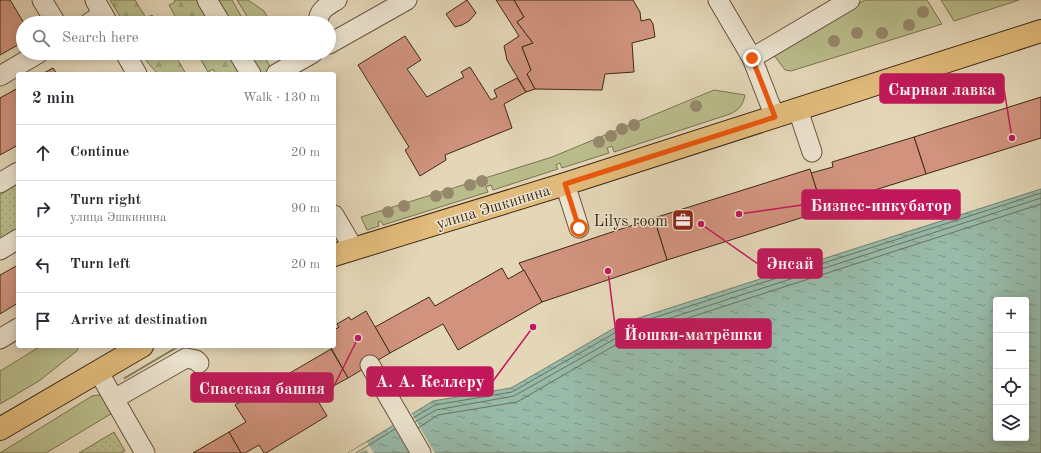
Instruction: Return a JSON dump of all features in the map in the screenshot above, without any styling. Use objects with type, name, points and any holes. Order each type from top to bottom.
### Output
[{"type":"main road","name":"улица Эшкинина","points":[[344,252],[565,184],[1041,31]]},
{"type":"main road","points":[[0,429],[138,348]]},
{"type":"street","points":[[42,0],[52,16]]},
{"type":"street","points":[[207,0],[217,16]]},
{"type":"street","points":[[320,16],[321,11],[337,0]]},
{"type":"street","points":[[336,40],[407,0]]},
{"type":"street","points":[[718,0],[752,58],[775,117]]},
{"type":"street","points":[[752,58],[850,0]]},
{"type":"street","points":[[0,76],[27,60]]},
{"type":"street","points":[[129,60],[136,72]]},
{"type":"street","points":[[242,60],[250,72]]},
{"type":"street","points":[[280,72],[301,60]]},
{"type":"street","points":[[798,110],[812,152]]},
{"type":"street","points":[[0,183],[16,173]]},
{"type":"street","points":[[565,184],[579,228]]},
{"type":"street","points":[[336,222],[344,252]]},
{"type":"street","points":[[0,250],[16,240]]},
{"type":"street","points":[[0,339],[16,329]]},
{"type":"street","points":[[114,399],[186,358],[196,360],[199,363]]},
{"type":"street","points":[[370,365],[421,453]]},
{"type":"street","points":[[98,371],[145,453]]},
{"type":"green space","points":[[110,0],[135,0],[145,16],[120,16]]},
{"type":"green space","points":[[174,0],[197,0],[206,16],[175,16],[169,5],[175,2]]},
{"type":"green space","points":[[214,0],[232,0],[241,16],[223,16]]},
{"type":"green space","points":[[237,0],[248,0],[264,11],[267,16],[247,16]]},
{"type":"green space","points":[[865,0],[927,0],[942,24],[791,71],[785,70],[774,55]]},
{"type":"green space","points":[[941,0],[1019,0],[954,21]]},
{"type":"green space","points":[[146,60],[178,60],[185,72],[156,72]]},
{"type":"green space","points":[[201,60],[232,60],[239,72],[215,72],[213,69],[208,72]]},
{"type":"green space","points":[[249,60],[266,60],[273,72],[256,72]]},
{"type":"green space","points":[[714,90],[745,95],[740,107],[730,114],[614,152],[612,146],[607,148],[609,153],[562,168],[560,163],[556,165],[558,169],[493,190],[491,185],[486,187],[488,192],[383,225],[381,221],[378,222],[379,226],[367,230],[361,217],[552,157]]},
{"type":"green space","points":[[16,182],[16,230],[0,240],[0,191]]},
{"type":"green space","points":[[38,348],[77,348],[78,350],[39,381],[0,404],[0,371]]},
{"type":"green space","points":[[175,348],[177,348],[124,379]]},
{"type":"green space","points":[[92,396],[104,396],[114,412],[46,453],[0,453]]},
{"type":"green space","points":[[114,432],[125,451],[121,453],[79,453]]},
{"type":"water","points":[[1041,189],[1041,453],[348,453],[433,401],[511,388],[623,323]]},
{"type":"pier","points":[[411,412],[435,453],[409,453],[392,424]]},
{"type":"pier","points":[[367,442],[374,453],[368,453],[366,449],[359,453],[348,453]]},
{"type":"building","points":[[0,0],[10,0],[20,16],[16,16],[16,46],[0,55]]},
{"type":"building","points":[[467,0],[476,13],[469,21],[455,27],[446,14]]},
{"type":"building","points":[[496,0],[514,0],[524,17],[517,22],[533,43],[522,47],[531,70],[527,74],[535,89],[526,92],[507,60],[504,46],[519,36]]},
{"type":"building","points":[[514,0],[633,0],[640,12],[641,21],[650,19],[653,24],[655,37],[632,43],[634,72],[605,74],[602,90],[535,89],[527,74],[531,70],[522,47],[533,43],[517,22],[524,17]]},
{"type":"building","points":[[405,36],[421,60],[407,69],[427,97],[464,77],[461,72],[470,67],[491,100],[497,97],[494,90],[517,78],[526,92],[504,104],[512,128],[445,155],[446,160],[420,176],[405,150],[409,147],[358,65]]},
{"type":"building","points":[[53,68],[56,72],[46,72]]},
{"type":"building","points":[[16,89],[16,146],[0,155],[0,98]]},
{"type":"building","points":[[1041,97],[1041,138],[926,174],[914,137]]},
{"type":"building","points":[[914,137],[926,174],[843,200],[842,197],[821,203],[811,173],[833,167],[832,162]]},
{"type":"building","points":[[810,169],[823,211],[667,260],[654,218]]},
{"type":"building","points":[[654,218],[667,260],[542,302],[519,263]]},
{"type":"building","points":[[16,266],[16,304],[0,314],[0,275]]},
{"type":"building","points":[[502,268],[508,279],[524,270],[542,302],[458,350],[443,324],[390,353],[375,327],[429,297],[435,306]]},
{"type":"building","points":[[366,311],[390,353],[348,378],[331,348],[336,348],[336,329],[339,327],[337,324],[349,317],[351,320]]},
{"type":"building","points":[[331,349],[348,378],[315,396],[327,416],[266,453],[264,453],[259,445],[245,453],[241,453],[229,432],[246,422],[235,405]]},
{"type":"building","points":[[229,432],[241,453],[193,453]]},
{"type":"place","name":"Сырная лавка","points":[[1012,138]]},
{"type":"place","name":"Бизнес-инкубатор","points":[[739,214]]},
{"type":"place","name":"Lilys room","points":[[683,220]]},
{"type":"place","name":"Энсай","points":[[701,224]]},
{"type":"place","name":"Йошки-матрёшки","points":[[608,271]]},
{"type":"place","name":"А. А. Келлеру","points":[[533,327]]},
{"type":"place","name":"Спасская башня","points":[[358,338]]},
{"type":"route","points":[[579,228],[565,184],[775,117],[752,58]]}]
